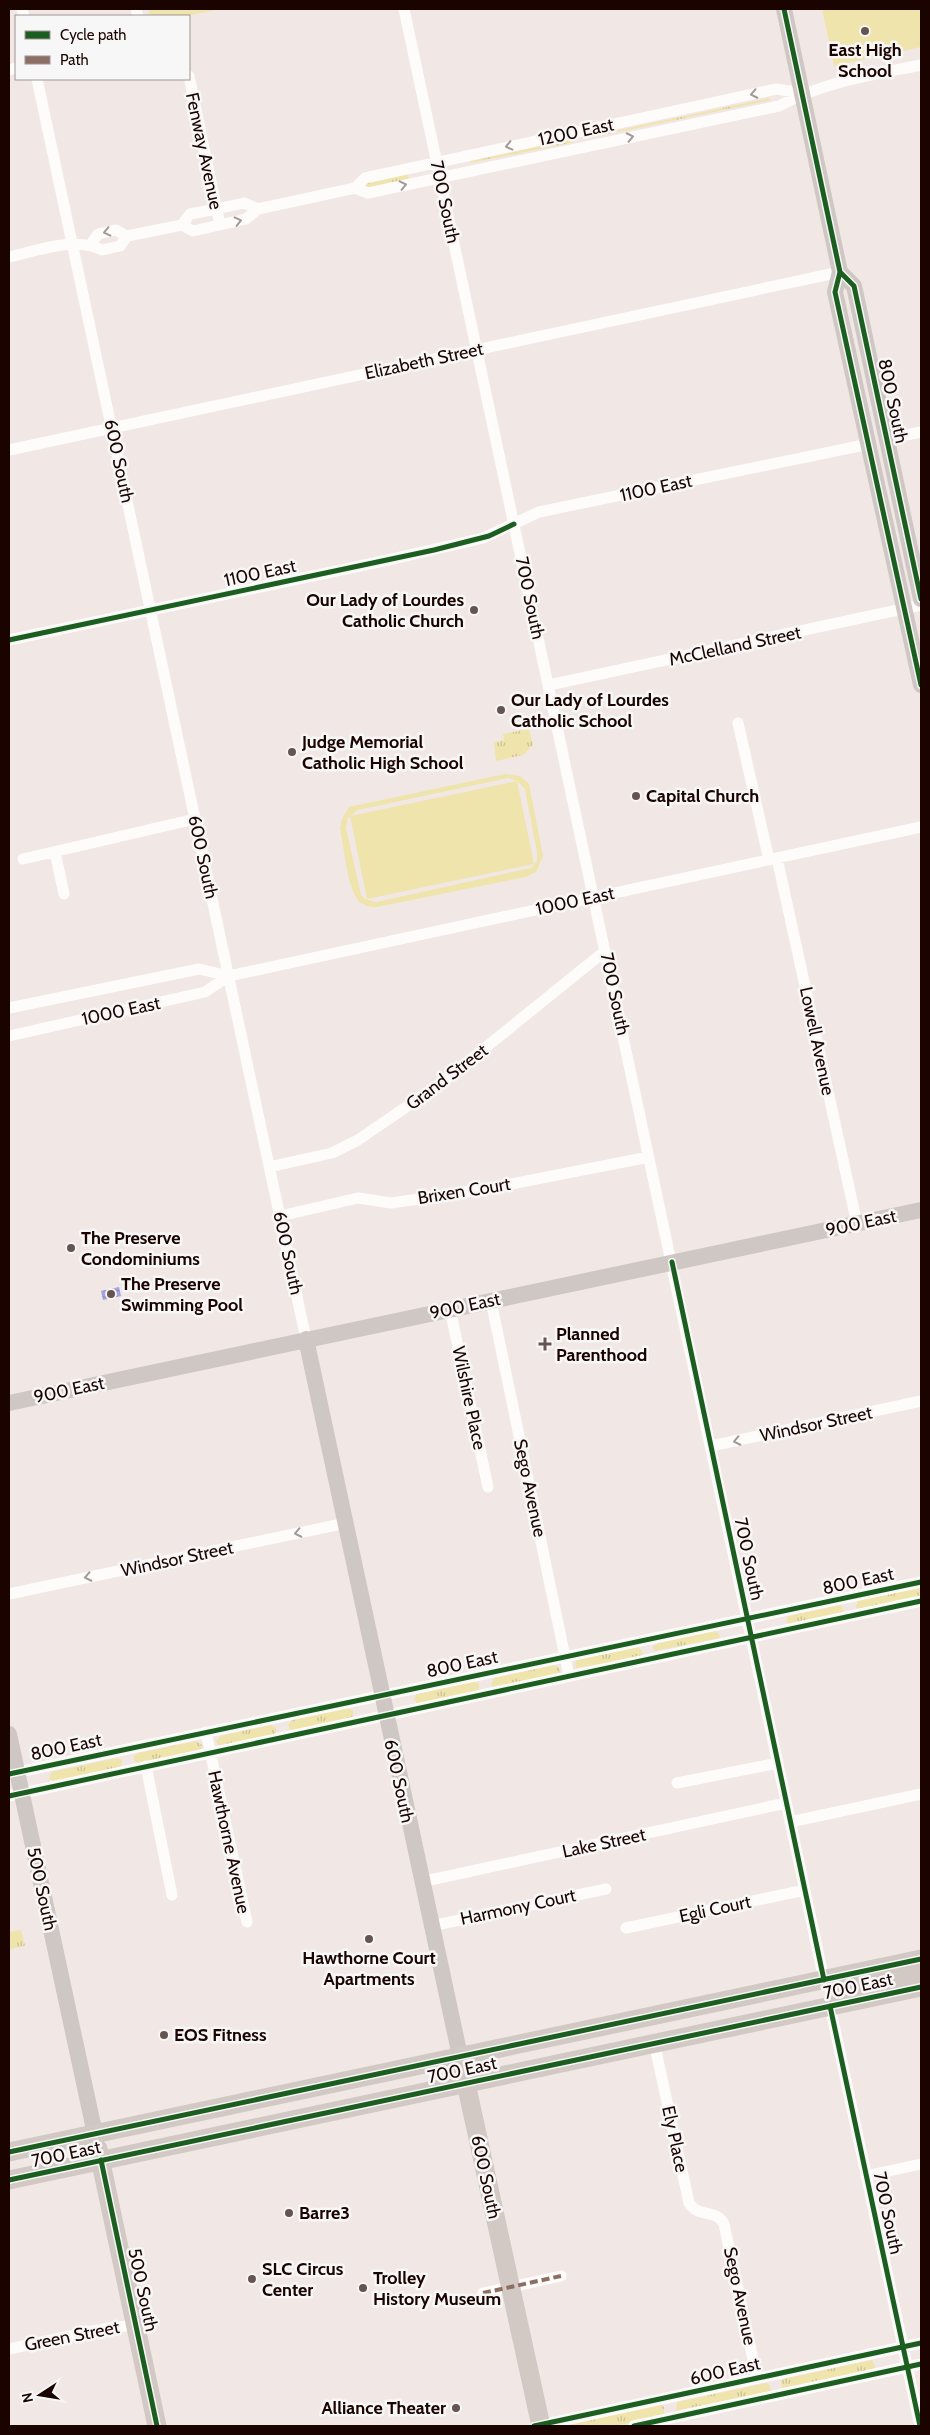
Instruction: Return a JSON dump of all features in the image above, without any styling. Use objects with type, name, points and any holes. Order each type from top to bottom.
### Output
[{"type":"main road","name":"700 East","points":[[9,2152],[921,1959]]},
{"type":"main road","points":[[830,2006],[838,1994],[849,1989],[921,1973]]},
{"type":"main road","points":[[654,2042],[701,2021],[810,1997],[822,1990],[824,1980]]},
{"type":"main road","name":"700 East","points":[[9,2180],[921,1987]]},
{"type":"main road","name":"600 South","points":[[460,2056],[539,2426]]},
{"type":"main road","name":"500 South","points":[[95,2134],[158,2426]]},
{"type":"street","name":"700 South","points":[[404,9],[824,1980]]},
{"type":"street","name":"800 South","points":[[784,9],[840,272],[835,292],[921,685]]},
{"type":"street","name":"1200 East","points":[[91,244],[98,234],[116,230],[127,236],[182,225],[193,231],[246,219],[258,209],[356,188],[368,193],[779,106],[802,93],[829,84],[921,65]]},
{"type":"street","name":"600 South","points":[[37,80],[346,1523],[385,1715],[460,2056]]},
{"type":"street","name":"Fenway Avenue","points":[[190,80],[220,225]]},
{"type":"street","name":"1200 East","points":[[356,188],[365,178],[437,162],[776,90],[802,93]]},
{"type":"street","name":"1200 East","points":[[182,225],[190,214],[244,204],[258,209]]},
{"type":"street","name":"1200 East","points":[[9,257],[73,245],[91,244],[102,250],[120,246],[127,236]]},
{"type":"street","name":"800 South","points":[[840,272],[854,286],[921,599]]},
{"type":"street","name":"Elizabeth Street","points":[[9,450],[840,272]]},
{"type":"street","points":[[887,439],[921,432]]},
{"type":"street","name":"1100 East","points":[[9,640],[450,546],[490,536],[539,512],[869,444]]},
{"type":"street","name":"McClelland Street","points":[[549,686],[921,605]]},
{"type":"street","name":"Lowell Avenue","points":[[738,723],[773,859],[857,1224]]},
{"type":"street","points":[[23,859],[195,819]]},
{"type":"street","name":"1000 East","points":[[9,1036],[205,992],[229,976],[921,827]]},
{"type":"street","points":[[55,852],[64,894]]},
{"type":"street","name":"Grand Street","points":[[270,1167],[332,1153],[358,1140],[444,1081],[606,951]]},
{"type":"street","name":"1000 East","points":[[9,1008],[200,969],[229,976]]},
{"type":"street","name":"Brixen Court","points":[[280,1216],[358,1198],[391,1203],[486,1189],[649,1157]]},
{"type":"street","name":"900 East","points":[[9,1403],[921,1210]]},
{"type":"street","name":"Sego Avenue","points":[[491,1301],[569,1676]]},
{"type":"street","name":"Wilshire Place","points":[[450,1309],[488,1487]]},
{"type":"street","name":"Windsor Street","points":[[711,1446],[921,1401]]},
{"type":"street","name":"Windsor Street","points":[[9,1594],[346,1523]]},
{"type":"street","name":"800 East","points":[[13,1773],[921,1582]]},
{"type":"street","points":[[847,1597],[851,1616]]},
{"type":"street","name":"800 East","points":[[15,1794],[921,1601]]},
{"type":"street","points":[[644,1640],[649,1659]]},
{"type":"street","points":[[484,1674],[488,1694]]},
{"type":"street","points":[[280,1717],[284,1737]]},
{"type":"street","name":"Hawthorne Avenue","points":[[206,1732],[246,1922]]},
{"type":"street","name":"500 South","points":[[9,1734],[15,1794],[95,2134]]},
{"type":"street","points":[[126,1748],[131,1770]]},
{"type":"street","points":[[677,1784],[778,1763]]},
{"type":"street","points":[[146,1766],[172,1894]]},
{"type":"street","points":[[790,1822],[921,1794]]},
{"type":"street","name":"Lake Street","points":[[421,1882],[786,1803]]},
{"type":"street","name":"Harmony Court","points":[[431,1926],[606,1889]]},
{"type":"street","name":"Egli Court","points":[[626,1928],[805,1890]]},
{"type":"street","name":"700 South","points":[[830,2006],[920,2426]]},
{"type":"street","name":"Ely Place","points":[[654,2042],[689,2203],[698,2212],[717,2216]]},
{"type":"street","points":[[866,2176],[921,2164]]},
{"type":"street","name":"Sego Avenue","points":[[717,2216],[724,2224],[757,2378]]},
{"type":"street","points":[[483,2293],[557,2276]]},
{"type":"street","name":"Green Street","points":[[9,2349],[108,2328],[136,2325]]},
{"type":"street","name":"600 East","points":[[539,2426],[921,2343]]},
{"type":"street","name":"600 East","points":[[634,2426],[921,2364]]},
{"type":"green space","points":[[148,9],[221,9],[190,15],[150,15]]},
{"type":"green space","name":"East High School","points":[[822,9],[921,9],[921,47],[834,66]]},
{"type":"green space","points":[[770,98],[771,100],[590,138],[591,136]]},
{"type":"green space","points":[[574,139],[575,142],[470,163],[471,161]]},
{"type":"green space","points":[[408,174],[409,180],[369,189],[365,186],[366,183]]},
{"type":"green space","points":[[529,729],[533,745],[523,755],[496,761],[494,742],[504,740],[503,734]]},
{"type":"green space","points":[[505,774],[520,776],[529,784],[543,856],[536,872],[526,877],[377,907],[367,906],[361,903],[355,895],[346,867],[340,828],[342,819],[349,807]],"holes":[[[508,778],[517,781],[525,789],[537,852],[537,861],[531,868],[376,902],[365,899],[361,895],[346,828],[348,818],[358,810]]]},
{"type":"green space","points":[[517,781],[534,864],[367,899],[350,816]]},
{"type":"green space","points":[[921,1589],[921,1597],[861,1611],[856,1607],[858,1600]]},
{"type":"green space","points":[[841,1605],[844,1612],[789,1624],[786,1621],[788,1616]]},
{"type":"green space","points":[[715,1631],[719,1634],[720,1638],[654,1651],[653,1647],[658,1643]]},
{"type":"green space","points":[[639,1647],[643,1653],[641,1657],[576,1668],[575,1663],[578,1659]]},
{"type":"green space","points":[[555,1665],[560,1669],[560,1674],[494,1688],[491,1685],[494,1678]]},
{"type":"green space","points":[[472,1682],[479,1683],[479,1691],[417,1704],[414,1699],[417,1694]]},
{"type":"green space","points":[[347,1708],[353,1710],[353,1717],[291,1731],[288,1725],[292,1720]]},
{"type":"green space","points":[[271,1725],[276,1728],[275,1734],[219,1746],[216,1742],[220,1736]]},
{"type":"green space","points":[[196,1741],[202,1745],[201,1750],[138,1763],[134,1761],[134,1756],[138,1753]]},
{"type":"green space","points":[[117,1758],[122,1760],[121,1767],[54,1782],[49,1779],[51,1772]]},
{"type":"green space","points":[[21,1930],[25,1946],[9,1949],[9,1932]]},
{"type":"green space","points":[[872,2360],[876,2369],[782,2388],[781,2382],[783,2379]]},
{"type":"green space","points":[[766,2383],[769,2384],[771,2391],[676,2411],[677,2402]]},
{"type":"green space","points":[[661,2405],[664,2407],[664,2416],[615,2426],[571,2426],[572,2424]]},
{"type":"shaded area","name":"The Preserve Swimming Pool","points":[[119,1287],[121,1296],[103,1300],[101,1291]]},
{"type":"marked path","points":[[483,2293],[561,2276]]},
{"type":"cycle path","points":[[784,9],[840,272],[835,292],[921,685]]},
{"type":"cycle path","points":[[840,272],[854,286],[921,599]]},
{"type":"cycle path","points":[[9,640],[434,550],[489,536],[514,524]]},
{"type":"cycle path","points":[[672,1262],[824,1980]]},
{"type":"cycle path","points":[[9,1774],[921,1582]]},
{"type":"cycle path","points":[[9,1796],[921,1601]]},
{"type":"cycle path","points":[[9,2152],[921,1959]]},
{"type":"cycle path","points":[[9,2180],[921,1987]]},
{"type":"cycle path","points":[[830,2006],[920,2426]]},
{"type":"cycle path","points":[[101,2160],[157,2426]]},
{"type":"cycle path","points":[[534,2426],[921,2343]]},
{"type":"cycle path","points":[[634,2426],[921,2364]]},
{"type":"place","name":"East High School","points":[[865,31]]},
{"type":"place","name":"Our Lady of Lourdes Catholic Church","points":[[474,610]]},
{"type":"place","name":"Our Lady of Lourdes Catholic School","points":[[501,710]]},
{"type":"place","name":"Judge Memorial Catholic High School","points":[[292,752]]},
{"type":"place","name":"Capital Church","points":[[636,796]]},
{"type":"place","name":"The Preserve Condominiums","points":[[71,1248]]},
{"type":"place","name":"The Preserve Swimming Pool","points":[[111,1294]]},
{"type":"place","name":"Planned Parenthood","points":[[545,1344]]},
{"type":"place","name":"Hawthorne Court Apartments","points":[[369,1939]]},
{"type":"place","name":"EOS Fitness","points":[[164,2035]]},
{"type":"place","name":"Barre3","points":[[289,2213]]},
{"type":"place","name":"SLC Circus Center","points":[[252,2279]]},
{"type":"place","name":"Trolley History Museum","points":[[363,2288]]},
{"type":"place","name":"Alliance Theater","points":[[456,2408]]}]
